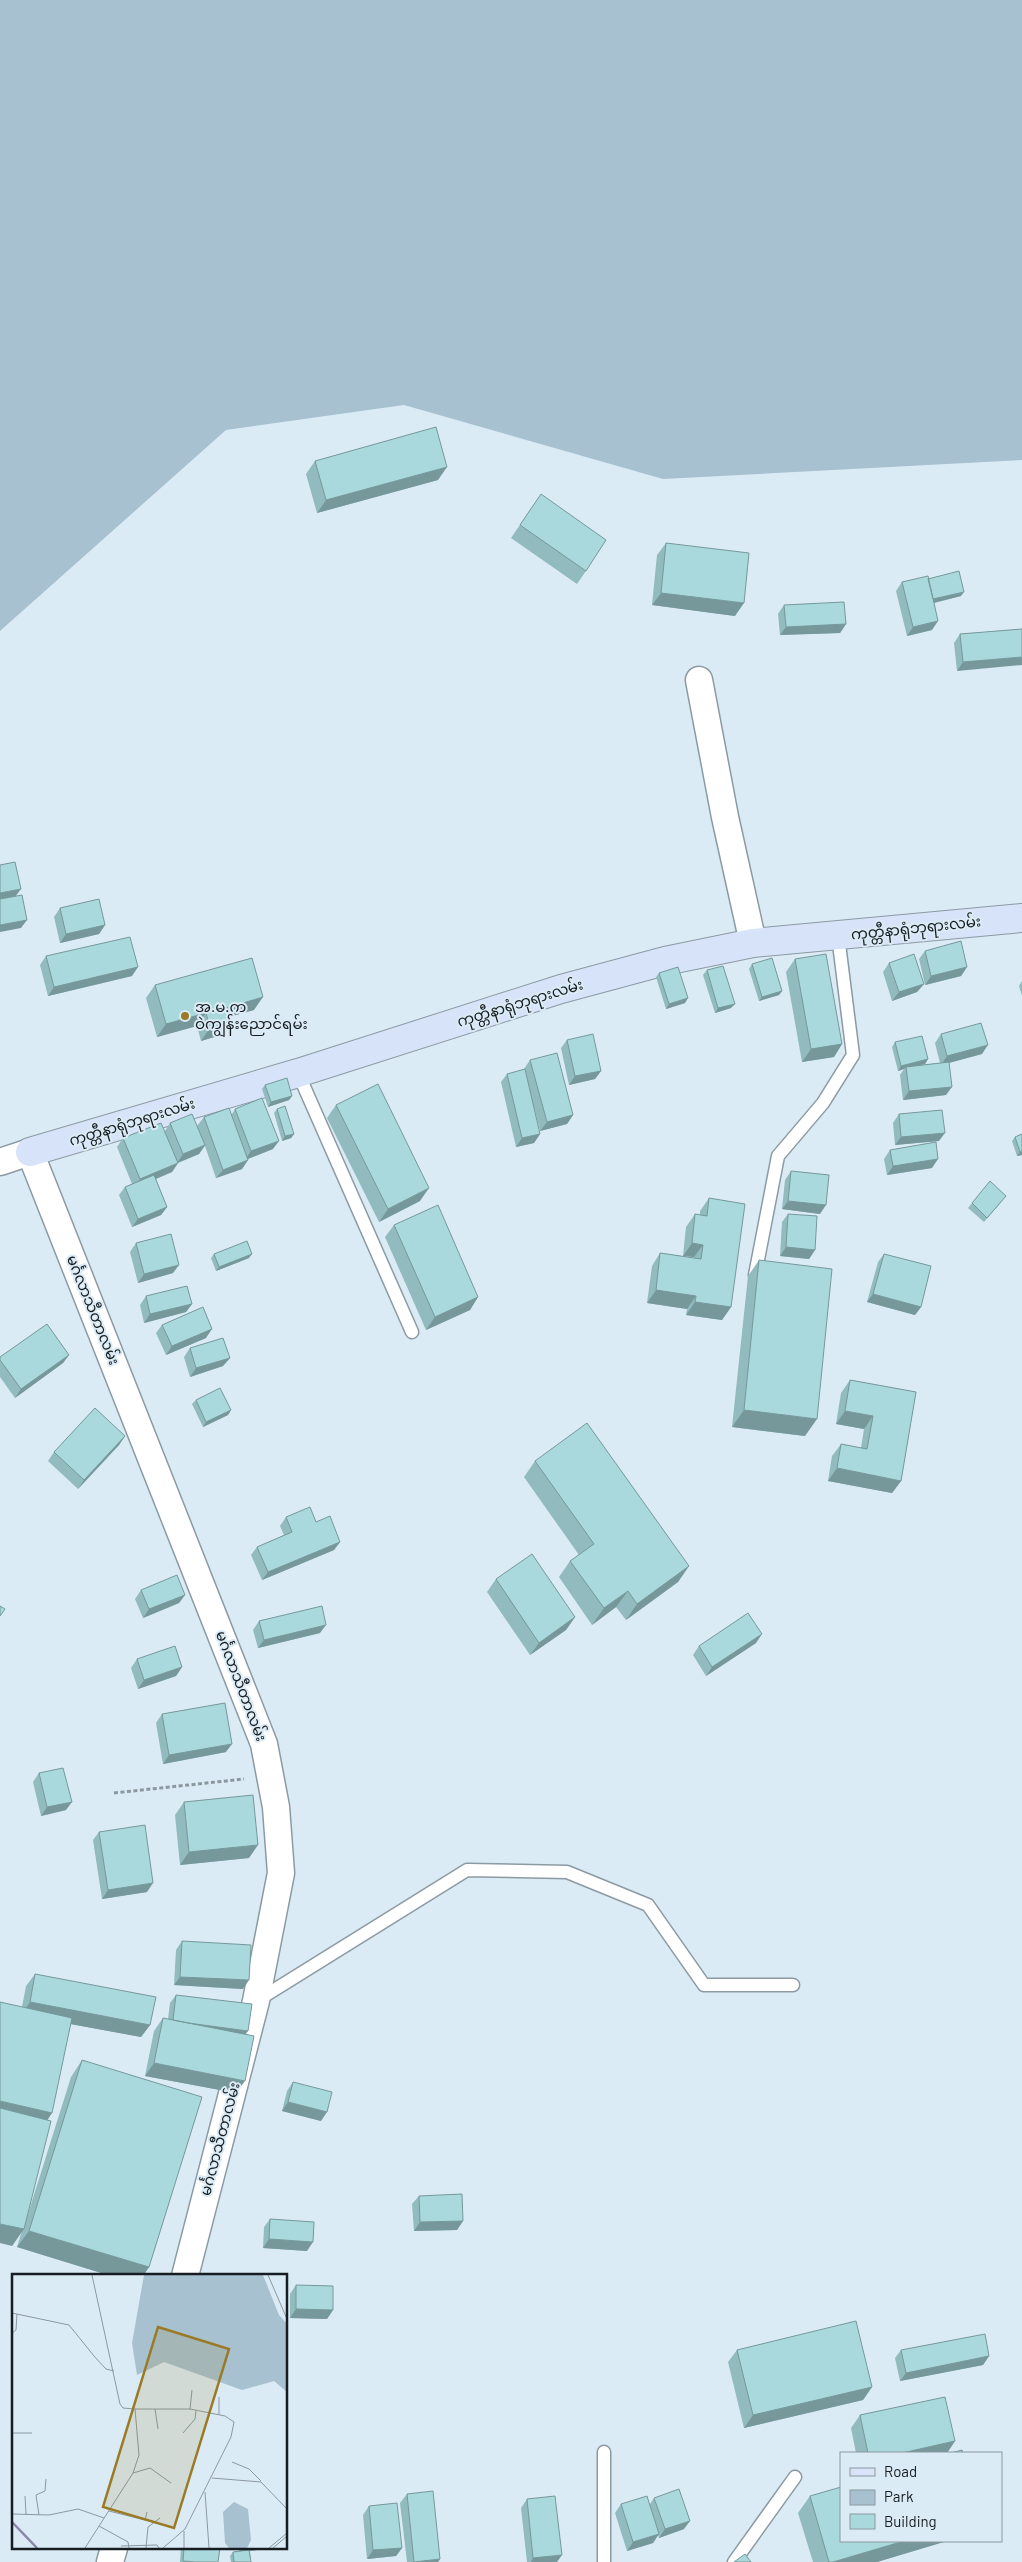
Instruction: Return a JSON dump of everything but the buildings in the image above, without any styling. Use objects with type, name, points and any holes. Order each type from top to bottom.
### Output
[{"type":"street","points":[[699,680],[725,817],[753,942]]},
{"type":"street","name":"ကုတ္တီနာရုံဘုရားလမ်း","points":[[30,1152],[298,1072],[561,989],[664,961],[753,942],[838,936],[1022,918]]},
{"type":"street","points":[[0,1162],[30,1152]]},
{"type":"street","name":"မင်္ဂလာသီတာလမ်း","points":[[30,1152],[264,1744],[276,1808],[281,1873],[256,2001],[186,2274]]},
{"type":"lane","points":[[754,1275],[778,1156],[822,1103],[853,1055],[838,936]]},
{"type":"lane","points":[[298,1072],[412,1332]]},
{"type":"lane","points":[[256,2001],[467,1870],[567,1872],[648,1905],[704,1985],[793,1985]]},
{"type":"lane","points":[[604,2452],[604,2562]]},
{"type":"lane","points":[[734,2562],[795,2477]]},
{"type":"path","points":[[114,1793],[270,1776]]},
{"type":"green space","points":[[0,0],[1022,0],[1022,460],[663,479],[404,405],[226,430],[0,631]]},
{"type":"place","name":"အ.မ.က ဝဲကျွန်းညောင်ရမ်း","points":[[185,1016]]}]
